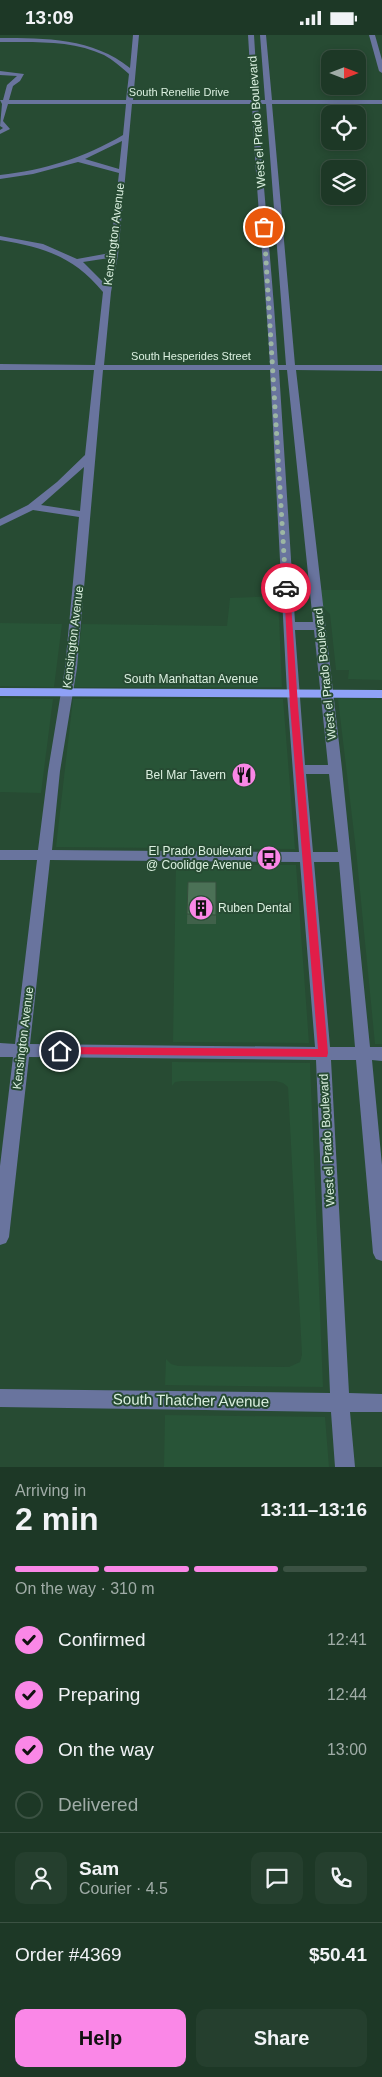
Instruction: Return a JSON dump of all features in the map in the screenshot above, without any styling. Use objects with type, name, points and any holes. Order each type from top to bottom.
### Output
[{"type":"main road","name":"South Manhattan Avenue","points":[[0,692],[382,694]]},
{"type":"street","name":"Kensington Avenue","points":[[0,1237],[44,855],[71,668],[90,455],[107,292],[114,255],[136,35]]},
{"type":"street","name":"West el Prado Boulevard","points":[[251,35],[274,368],[292,483],[319,626],[345,857],[382,1253]]},
{"type":"street","name":"West el Prado Boulevard","points":[[263,35],[292,368],[289,626],[323,1053],[340,1402],[345,1467]]},
{"type":"street","points":[[372,35],[382,71]]},
{"type":"street","points":[[0,39],[59,43],[104,53],[133,53]]},
{"type":"street","points":[[104,53],[133,74]]},
{"type":"street","points":[[252,58],[264,58]]},
{"type":"street","points":[[0,73],[21,75],[18,80],[10,85],[3,102],[0,122],[7,129],[0,132]]},
{"type":"street","name":"South Renellie Drive","points":[[3,102],[382,102]]},
{"type":"street","points":[[0,177],[40,171],[79,160],[107,148],[126,137]]},
{"type":"street","points":[[79,160],[122,172]]},
{"type":"street","points":[[260,176],[276,175]]},
{"type":"street","points":[[0,238],[21,241],[76,261],[95,277],[107,292]]},
{"type":"street","points":[[76,261],[114,255]]},
{"type":"street","points":[[268,261],[284,261]]},
{"type":"street","name":"South Hesperides Street","points":[[0,367],[382,368]]},
{"type":"street","points":[[0,523],[32,507],[61,484],[90,455]]},
{"type":"street","points":[[32,507],[85,515]]},
{"type":"street","points":[[289,626],[319,626]]},
{"type":"street","points":[[300,770],[336,769]]},
{"type":"street","points":[[0,855],[345,857]]},
{"type":"street","points":[[0,1050],[382,1054]]},
{"type":"street","name":"South Thatcher Avenue","points":[[0,1398],[382,1403]]},
{"type":"shaded area","points":[[319,590],[382,590],[382,680],[348,679],[349,670],[336,670],[330,614],[321,605]]},
{"type":"shaded area","points":[[278,596],[282,687],[74,687],[82,624],[227,626],[230,598]]},
{"type":"shaded area","points":[[0,623],[62,624],[54,687],[0,686]]},
{"type":"shaded area","points":[[0,698],[53,699],[41,793],[0,792]]},
{"type":"shaded area","points":[[73,699],[283,699],[295,849],[56,847]]},
{"type":"shaded area","points":[[338,699],[382,700],[382,1044],[375,1044],[356,850]]},
{"type":"shaded area","points":[[176,864],[296,865],[309,1043],[173,1042]]},
{"type":"shaded area","points":[[172,1062],[310,1063],[323,1387],[165,1385],[166,1359],[171,1364],[178,1366],[289,1367],[300,1362],[302,1355],[288,1087],[276,1081],[182,1081],[175,1082],[172,1086]]},
{"type":"shaded area","points":[[165,1415],[325,1417],[329,1467],[164,1467]]},
{"type":"building","name":"Ruben Dental","points":[[188,882],[216,882],[216,915],[187,914]]},
{"type":"way so far","points":[[264,227],[268,261],[286,588]]},
{"type":"place","name":"Bel Mar Tavern","points":[[244,775]]},
{"type":"place","name":"El Prado Boulevard @ Coolidge Avenue","points":[[269,858]]},
{"type":"place","name":"Ruben Dental","points":[[201,908]]},
{"type":"route","points":[[60,1051],[323,1053],[286,588]]}]
